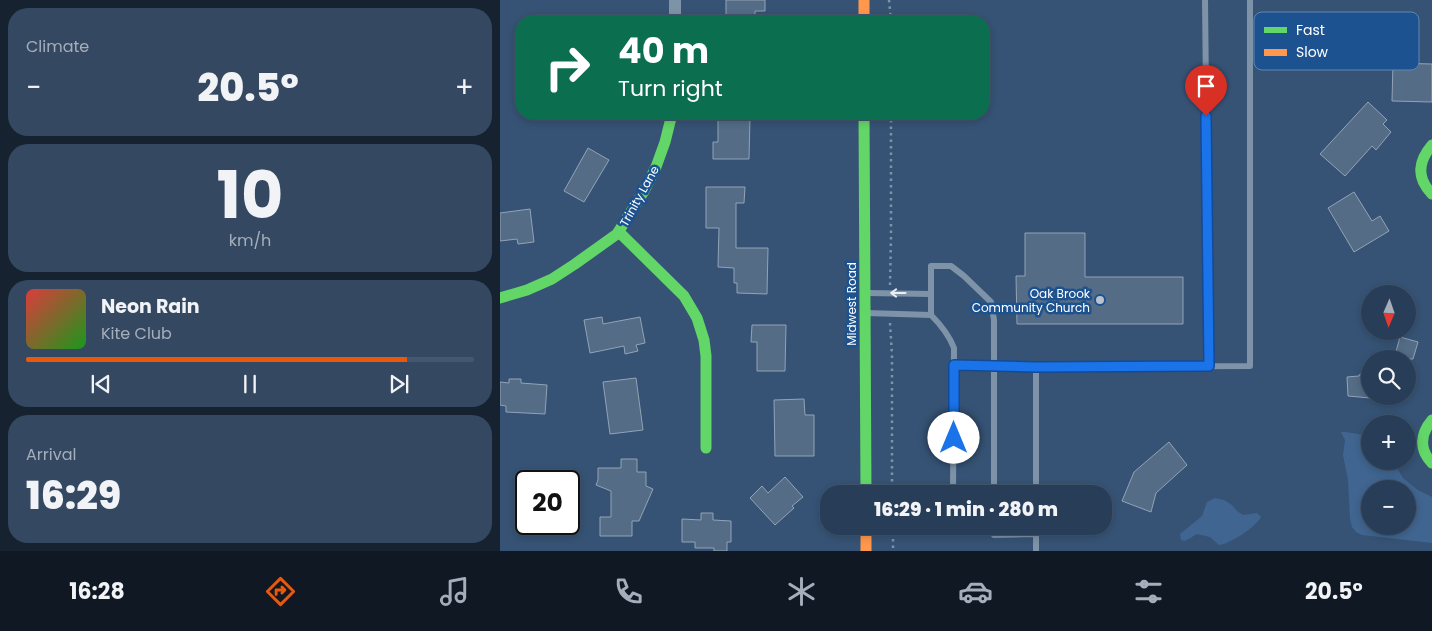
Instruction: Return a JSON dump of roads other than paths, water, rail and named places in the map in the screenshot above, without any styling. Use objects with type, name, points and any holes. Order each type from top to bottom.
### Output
[{"type":"street","points":[[675,0],[675,15]]},
{"type":"street","points":[[864,0],[864,15]]},
{"type":"street","name":"Trinity Lane","points":[[500,298],[532,288],[552,279],[575,265],[618,232],[656,169],[670,120]]},
{"type":"street","name":"Midwest Road","points":[[864,120],[866,485]]},
{"type":"street","points":[[1432,144],[1426,150],[1420,165],[1420,175],[1423,184],[1432,194]]},
{"type":"street","points":[[618,232],[684,296],[697,318],[704,340],[706,356],[706,448]]},
{"type":"street","points":[[1432,420],[1425,429],[1422,445],[1424,453],[1432,463]]},
{"type":"street","points":[[866,535],[866,551]]},
{"type":"lane","points":[[1205,0],[1209,366]]},
{"type":"lane","points":[[954,365],[1036,367],[1250,366],[1250,0]]},
{"type":"lane","points":[[931,315],[931,266],[951,266],[980,290],[991,302],[994,320],[994,485]]},
{"type":"lane","points":[[865,293],[931,294]]},
{"type":"lane","points":[[865,313],[931,315],[943,327],[951,340],[954,348],[953,485]]},
{"type":"lane","points":[[1036,367],[1036,485]]},
{"type":"lane","points":[[1036,535],[1036,551]]},
{"type":"water","points":[[1341,432],[1361,434],[1361,470],[1398,470],[1406,480],[1361,480],[1361,534],[1352,527],[1350,519],[1348,480],[1343,455],[1345,440]]},
{"type":"water","points":[[1416,488],[1432,497],[1432,543],[1362,535],[1416,535]]},
{"type":"water","points":[[1215,498],[1224,500],[1243,515],[1257,513],[1261,517],[1248,530],[1224,544],[1219,545],[1210,537],[1197,534],[1185,541],[1181,540],[1180,534],[1202,516],[1207,502]]},
{"type":"place","name":"Oak Brook Community Church","points":[[1100,300]]}]
